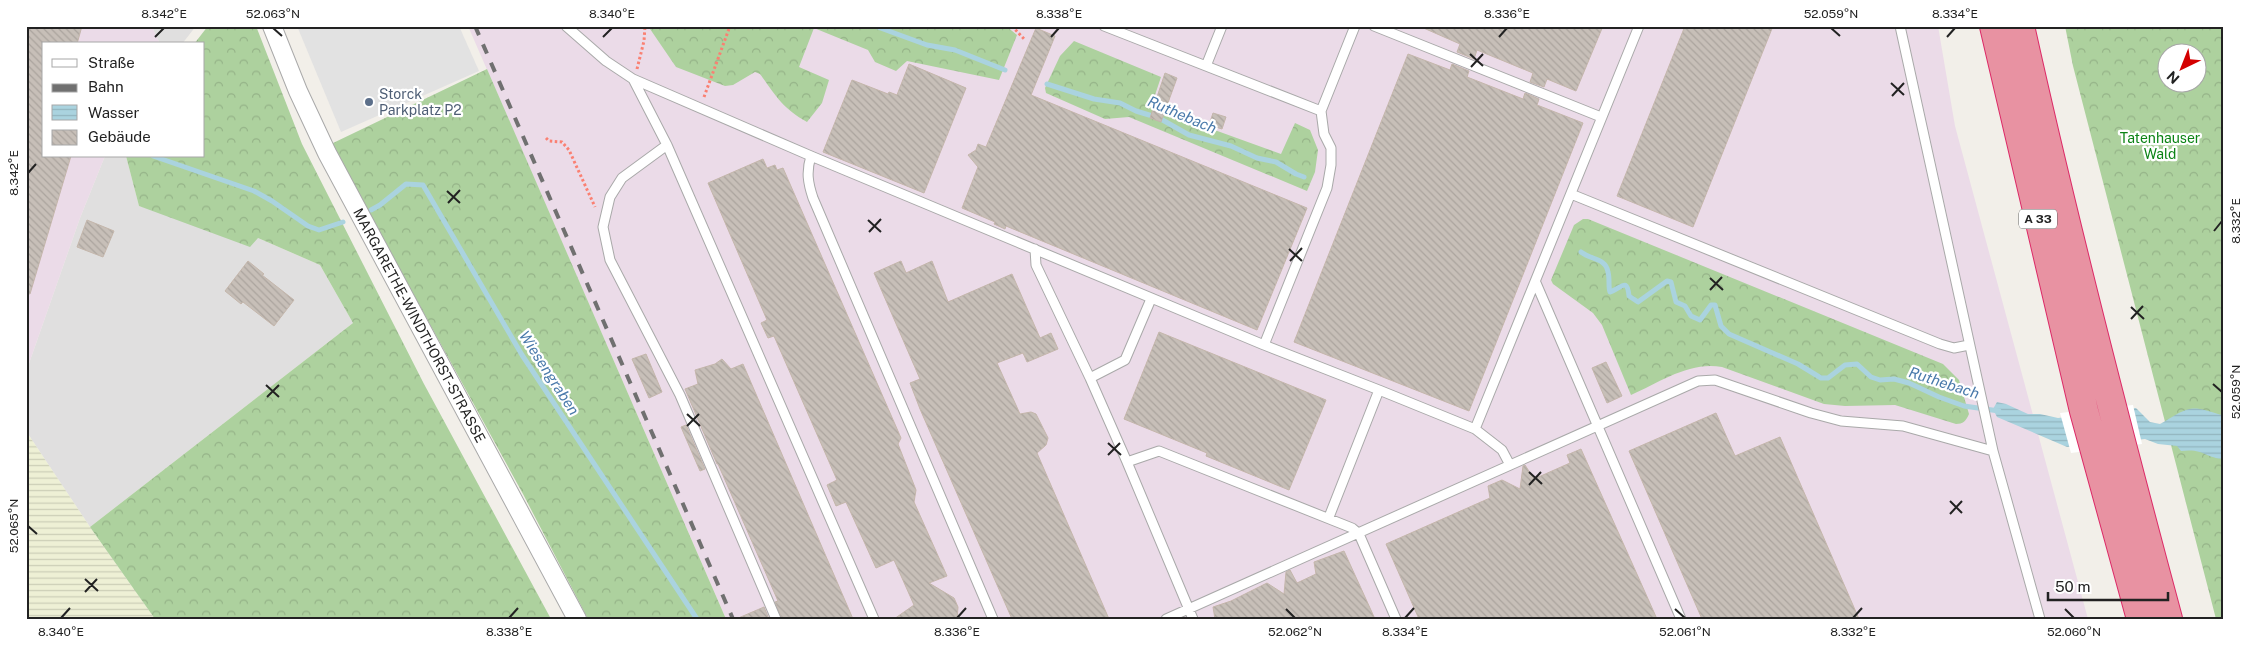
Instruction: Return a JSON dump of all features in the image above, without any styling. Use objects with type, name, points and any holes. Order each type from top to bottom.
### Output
[{"type":"highway","name":"A 33","points":[[1994,26],[2084,411],[2141,619]]},
{"type":"highway","name":"A 33","points":[[2020,26],[2067,228],[2122,447],[2168,619]]},
{"type":"street","name":"MARGARETHE-WINDTHORST-STRASSE","points":[[272,26],[298,91],[327,153],[577,619]]},
{"type":"lane","points":[[566,26],[606,61],[633,79],[698,109],[1151,299],[1475,429],[1502,450],[1510,465]]},
{"type":"lane","points":[[1104,26],[1321,111]]},
{"type":"lane","points":[[1206,66],[1222,26]]},
{"type":"lane","points":[[1264,345],[1327,188],[1331,164],[1331,148],[1324,134],[1321,111],[1355,26]]},
{"type":"lane","points":[[1374,26],[1601,117]]},
{"type":"lane","points":[[1475,429],[1639,26]]},
{"type":"lane","points":[[1900,26],[1986,423],[2040,619]]},
{"type":"lane","points":[[633,79],[667,145],[874,619]]},
{"type":"lane","points":[[667,145],[622,178],[610,197],[603,227],[610,260],[680,395],[776,619]]},
{"type":"lane","points":[[810,156],[808,181],[813,198],[993,619]]},
{"type":"lane","points":[[1570,194],[1940,344],[1954,348],[1969,345]]},
{"type":"lane","points":[[1035,249],[1036,265],[1090,378],[1193,619]]},
{"type":"lane","points":[[1536,283],[1681,619]]},
{"type":"lane","points":[[1090,378],[1125,360],[1151,299]]},
{"type":"lane","points":[[1166,619],[1698,381],[1715,380],[1811,413],[1841,421],[1903,426],[1993,451]]},
{"type":"lane","points":[[1329,517],[1379,390]]},
{"type":"lane","points":[[1127,462],[1159,451],[1329,517],[1352,528],[1359,534],[1396,619]]},
{"type":"lane","points":[[986,604],[986,619]]},
{"type":"path","points":[[633,79],[640,60],[645,26]]},
{"type":"path","points":[[698,109],[730,26]]},
{"type":"path","points":[[1012,26],[1025,40]]},
{"type":"path","points":[[546,138],[549,141],[562,142],[569,150],[597,212],[604,220]]},
{"type":"shaded area","points":[[26,26],[148,26],[153,29],[159,42],[42,42],[42,158],[104,158],[80,218],[26,372]]},
{"type":"shaded area","points":[[148,26],[196,26],[184,42],[159,42],[153,29]]},
{"type":"shaded area","name":"Storck Parkplatz P2","points":[[297,26],[459,26],[479,71],[341,132]]},
{"type":"shaded area","points":[[468,26],[1938,26],[1955,126],[2088,619],[726,619]]},
{"type":"shaded area","points":[[104,158],[127,158],[139,206],[258,238],[320,265],[353,323],[90,527],[26,431],[26,372],[80,218]]},
{"type":"green space","points":[[208,26],[256,26],[302,144],[424,384],[551,619],[155,619],[90,527],[353,323],[320,265],[258,238],[250,247],[139,206],[127,158],[205,158],[205,42],[196,42]]},
{"type":"green space","points":[[648,26],[1006,26],[1017,35],[999,80],[907,61],[896,71],[875,62],[868,50],[814,28],[799,67],[829,80],[822,103],[807,122],[786,107],[760,74],[755,72],[733,85],[725,86],[676,67]]},
{"type":"green space","name":"Tatenhauser Wald","points":[[2065,26],[2224,26],[2224,619],[2216,619],[2073,66]]},
{"type":"green space","points":[[1074,41],[1161,77],[1151,107],[1281,154],[1295,123],[1310,130],[1318,150],[1315,172],[1307,191],[1129,117],[1105,119],[1046,93],[1045,88],[1060,56]]},
{"type":"green space","points":[[487,69],[726,619],[588,619],[523,494],[331,144]]},
{"type":"green space","points":[[1583,219],[1588,219],[1943,364],[1959,380],[1968,416],[1962,423],[1956,424],[1895,405],[1845,406],[1824,404],[1722,367],[1710,366],[1698,367],[1675,374],[1631,395],[1602,325],[1593,313],[1553,284],[1551,280],[1574,225]]},
{"type":"green space","points":[[26,431],[90,527],[155,619],[26,619]]},
{"type":"water","points":[[1997,402],[2028,414],[2040,414],[2058,418],[2136,408],[2150,422],[2160,424],[2185,410],[2204,410],[2224,416],[2224,459],[2195,451],[2181,451],[2177,446],[2158,444],[2145,439],[2067,447],[1997,417],[1993,409]]},
{"type":"pier","points":[[2133,405],[2142,444],[2071,453],[2060,413]]},
{"type":"building","points":[[26,26],[82,26],[78,42],[42,42],[42,158],[70,158],[30,294],[26,293]]},
{"type":"building","points":[[1419,26],[1603,26],[1576,91],[1547,79],[1544,87],[1530,82],[1533,73],[1477,50],[1474,59],[1457,52],[1460,44]]},
{"type":"building","points":[[1685,26],[1773,26],[1693,227],[1617,196]]},
{"type":"building","points":[[1036,28],[1055,36],[1031,95],[1307,208],[1257,330],[1006,226],[1005,229],[994,224],[995,222],[962,208],[978,167],[968,155],[976,150],[978,144],[986,147]]},
{"type":"building","points":[[1408,54],[1450,70],[1452,64],[1469,71],[1467,77],[1523,99],[1525,93],[1539,99],[1537,105],[1583,123],[1469,411],[1294,342]]},
{"type":"building","points":[[909,64],[966,88],[924,193],[823,152],[852,80],[888,94],[889,92],[897,95]]},
{"type":"building","points":[[1165,73],[1177,78],[1161,122],[1150,118]]},
{"type":"building","points":[[1213,113],[1226,117],[1222,129],[1209,125]]},
{"type":"building","points":[[763,159],[767,168],[775,165],[777,170],[783,168],[901,438],[898,444],[916,490],[914,502],[947,576],[929,583],[954,598],[958,607],[957,619],[894,619],[914,605],[894,560],[876,568],[846,502],[836,506],[827,485],[837,480],[774,336],[768,338],[761,323],[767,320],[708,183]]},
{"type":"building","points":[[87,220],[114,231],[103,257],[77,247]]},
{"type":"building","points":[[248,261],[264,274],[262,275],[294,300],[274,326],[243,302],[241,304],[225,291]]},
{"type":"building","points":[[901,261],[906,273],[932,261],[948,302],[1012,274],[1040,338],[1051,333],[1058,349],[1027,362],[1023,353],[997,363],[1020,414],[1031,412],[1036,414],[1048,438],[1046,445],[1037,453],[1109,619],[1012,619],[920,409],[910,383],[920,379],[874,273]]},
{"type":"building","points":[[1159,332],[1326,400],[1289,490],[1206,456],[1207,453],[1124,419]]},
{"type":"building","points":[[646,354],[662,392],[649,398],[632,359]]},
{"type":"building","points":[[722,359],[731,369],[743,364],[853,619],[782,619],[775,602],[778,601],[685,389],[698,384],[695,370],[715,364]]},
{"type":"building","points":[[1606,362],[1622,396],[1607,403],[1592,368]]},
{"type":"building","points":[[1716,413],[1735,456],[1780,437],[1859,619],[1702,619],[1629,451]]},
{"type":"building","points":[[686,425],[705,469],[700,471],[681,427]]},
{"type":"building","points":[[1581,449],[1657,619],[1419,619],[1386,544],[1490,498],[1488,486],[1502,480],[1520,489],[1523,466],[1525,465],[1534,479],[1570,463],[1567,455]]},
{"type":"building","points":[[1344,551],[1375,619],[1215,619],[1213,607],[1231,601],[1267,583],[1284,594],[1286,572],[1290,570],[1297,583],[1316,574],[1314,562]]},
{"type":"building","points":[[764,607],[769,619],[736,619]]},
{"type":"waterway","name":"Ruthebach","points":[[875,26],[927,45],[955,50],[1005,70]]},
{"type":"waterway","name":"Ruthebach","points":[[1047,84],[1094,99],[1120,103],[1136,111],[1159,118],[1189,135],[1231,146],[1257,158],[1276,162],[1304,177]]},
{"type":"waterway","name":"Wiesengraben","points":[[159,158],[254,191],[308,226],[319,230],[343,222]]},
{"type":"waterway","name":"Wiesengraben","points":[[371,210],[406,184],[423,185],[522,355],[697,619]]},
{"type":"waterway","name":"Ruthebach","points":[[1581,252],[1607,267],[1610,292],[1625,285],[1629,296],[1638,302],[1667,281],[1671,282],[1676,302],[1685,306],[1691,316],[1700,320],[1711,305],[1715,305],[1721,326],[1729,334],[1798,364],[1821,378],[1828,378],[1845,365],[1857,364],[1871,377],[1880,380],[1894,379],[1909,383],[1964,406],[1999,411]]},
{"type":"railway","points":[[475,26],[733,619]]},
{"type":"place","name":"Storck Parkplatz P2","points":[[369,102]]}]
